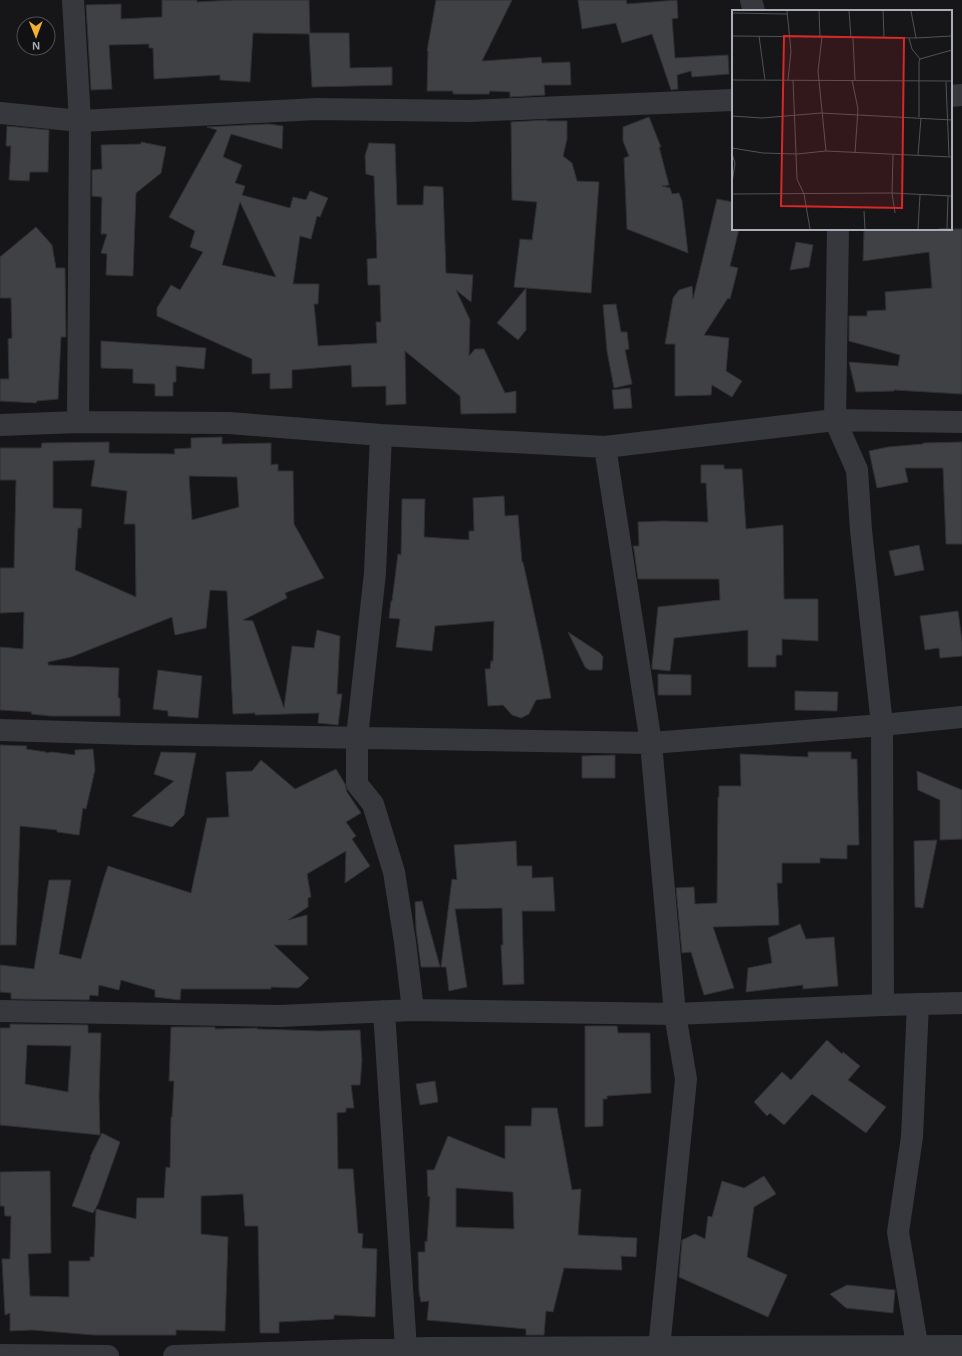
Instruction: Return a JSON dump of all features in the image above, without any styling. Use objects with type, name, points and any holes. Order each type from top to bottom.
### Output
[{"type":"street","points":[[73,0],[80,121],[78,422]]},
{"type":"street","points":[[751,0],[754,10]]},
{"type":"street","points":[[952,96],[962,95]]},
{"type":"street","points":[[0,113],[80,121],[317,109],[469,111],[732,100]]},
{"type":"street","points":[[838,230],[835,420],[857,470],[861,530],[882,725],[883,1005]]},
{"type":"street","points":[[0,425],[78,422],[229,423],[381,435],[605,447],[835,420],[962,422]]},
{"type":"street","points":[[381,435],[375,573],[357,737],[357,784],[373,804],[394,872],[405,942],[413,1010]]},
{"type":"street","points":[[605,447],[651,743],[675,1014],[686,1079],[668,1351]]},
{"type":"street","points":[[0,730],[136,734],[651,743],[882,725],[962,717]]},
{"type":"street","points":[[0,1011],[280,1016],[413,1010],[675,1014],[962,1003]]},
{"type":"street","points":[[918,1004],[912,1137],[898,1232],[919,1351]]},
{"type":"street","points":[[384,1011],[406,1349]]},
{"type":"street","points":[[174,1356],[406,1349],[428,1352],[919,1351],[962,1346]]},
{"type":"street","points":[[0,1355],[108,1356]]},
{"type":"building","points":[[162,0],[197,0],[197,2],[234,0],[309,0],[310,33],[349,33],[350,68],[392,67],[392,85],[312,87],[309,34],[253,33],[250,82],[220,80],[220,75],[154,79],[153,48],[149,48],[149,44],[109,45],[112,89],[91,90],[86,5],[121,4],[121,19],[162,17]]},
{"type":"building","points":[[436,0],[512,0],[482,61],[541,57],[542,63],[570,62],[571,85],[544,85],[545,95],[510,97],[510,92],[490,91],[489,94],[453,94],[453,91],[427,91],[427,51]]},
{"type":"building","points":[[578,0],[626,0],[627,4],[677,0],[678,18],[672,19],[675,58],[728,55],[729,74],[692,77],[691,71],[677,75],[678,89],[671,90],[652,34],[622,43],[616,23],[582,29]]},
{"type":"building","points":[[649,117],[661,147],[659,147],[669,185],[662,186],[670,188],[672,194],[679,193],[682,201],[688,253],[627,229],[624,158],[629,156],[623,141],[623,127]]},
{"type":"building","points":[[547,120],[567,121],[567,139],[563,156],[572,163],[577,181],[599,182],[591,293],[514,287],[520,239],[532,240],[537,202],[512,200],[511,122]]},
{"type":"building","points":[[268,124],[283,126],[282,149],[231,134],[223,157],[242,165],[235,183],[245,186],[242,195],[290,208],[293,197],[306,200],[310,191],[328,198],[320,217],[317,216],[311,239],[300,236],[293,284],[319,284],[318,304],[314,304],[318,346],[377,343],[376,322],[381,322],[380,285],[368,285],[367,259],[377,258],[374,176],[366,174],[365,156],[369,143],[395,144],[397,205],[423,205],[424,186],[443,187],[446,273],[473,275],[471,302],[456,290],[470,320],[469,356],[475,349],[484,349],[505,393],[516,391],[516,413],[461,414],[460,396],[405,351],[406,404],[386,405],[386,386],[352,387],[351,365],[292,370],[292,388],[270,389],[270,373],[252,374],[252,359],[157,316],[157,308],[171,285],[180,290],[203,252],[190,247],[195,231],[169,217],[217,130],[207,127]],"holes":[[[240,202],[276,277],[222,265]]]},
{"type":"building","points":[[7,126],[49,130],[48,172],[30,172],[29,181],[9,180],[11,146],[6,146]]},
{"type":"building","points":[[141,142],[166,147],[161,173],[136,193],[133,276],[106,275],[107,254],[101,253],[107,234],[101,234],[102,197],[92,196],[92,170],[102,169],[101,145],[141,144]]},
{"type":"building","points":[[717,199],[732,202],[732,230],[739,230],[730,266],[738,268],[730,299],[728,298],[704,335],[729,338],[726,371],[742,381],[732,397],[712,385],[711,395],[675,396],[675,344],[665,344],[673,298],[679,290],[692,286],[693,299]]},
{"type":"building","points":[[36,227],[52,245],[56,268],[65,268],[66,337],[61,337],[58,399],[37,401],[36,403],[0,401],[0,379],[9,379],[8,339],[12,338],[11,298],[0,298],[0,257]]},
{"type":"building","points":[[962,229],[962,394],[894,390],[856,392],[849,362],[898,366],[900,355],[849,341],[849,316],[867,316],[867,311],[886,310],[885,292],[932,288],[929,252],[863,261],[864,230]]},
{"type":"building","points":[[796,242],[813,245],[809,267],[790,270]]},
{"type":"building","points":[[526,288],[526,330],[518,340],[497,323]]},
{"type":"building","points":[[616,304],[621,332],[627,332],[629,349],[625,350],[632,384],[614,388],[607,351],[603,305]]},
{"type":"building","points":[[101,341],[206,348],[204,369],[176,366],[176,382],[173,382],[173,396],[155,396],[155,384],[133,383],[133,369],[101,368]]},
{"type":"building","points":[[630,388],[632,408],[614,409],[612,390]]},
{"type":"building","points":[[222,437],[222,444],[271,443],[271,465],[278,464],[278,471],[293,471],[294,524],[324,578],[285,593],[287,598],[243,620],[253,621],[284,708],[292,646],[314,648],[317,630],[340,636],[337,694],[342,694],[338,725],[318,723],[319,713],[255,715],[255,713],[233,714],[227,591],[210,590],[206,628],[175,635],[172,617],[71,657],[48,662],[48,665],[119,668],[118,698],[120,698],[120,716],[50,716],[31,714],[32,712],[0,710],[0,647],[23,649],[24,612],[0,613],[0,568],[14,568],[16,480],[0,480],[0,448],[41,448],[42,443],[109,442],[109,453],[175,454],[174,449],[191,448],[191,438]],"holes":[[[95,460],[91,486],[127,491],[124,524],[135,524],[136,597],[75,570],[78,528],[81,528],[82,509],[53,508],[53,461]],[[189,476],[237,477],[239,507],[192,520]]]},
{"type":"building","points":[[962,442],[962,544],[946,544],[943,468],[905,468],[908,482],[877,488],[869,451],[923,443]]},
{"type":"building","points":[[701,465],[724,465],[724,469],[742,469],[746,529],[783,525],[784,599],[818,599],[818,641],[782,639],[782,655],[776,655],[776,667],[748,667],[748,630],[674,638],[670,671],[652,669],[658,607],[720,600],[719,579],[638,579],[633,546],[639,546],[638,522],[708,522],[706,483],[701,483]]},
{"type":"building","points":[[504,496],[505,516],[518,515],[522,562],[543,654],[551,698],[536,700],[529,714],[521,718],[512,715],[503,705],[488,706],[485,669],[490,669],[491,661],[493,661],[494,621],[435,626],[432,651],[396,647],[400,619],[389,618],[398,554],[401,555],[402,499],[425,499],[424,537],[469,540],[469,531],[474,531],[473,498]]},
{"type":"building","points":[[919,545],[924,570],[895,576],[889,551]]},
{"type":"building","points":[[958,611],[962,641],[962,656],[940,658],[939,648],[925,650],[920,616]]},
{"type":"building","points":[[568,632],[600,653],[603,657],[602,670],[589,670],[585,667]]},
{"type":"building","points":[[158,670],[202,676],[198,718],[168,716],[168,711],[153,709]]},
{"type":"building","points":[[658,674],[691,675],[691,695],[658,695]]},
{"type":"building","points":[[795,691],[838,692],[837,711],[795,710]]},
{"type":"building","points":[[0,745],[27,746],[26,749],[46,753],[52,752],[75,755],[75,750],[93,749],[95,770],[86,809],[83,808],[79,835],[57,832],[57,830],[20,826],[16,945],[0,945]]},
{"type":"building","points":[[161,752],[196,753],[184,815],[172,827],[132,816],[174,781],[154,774]]},
{"type":"building","points":[[808,752],[851,752],[851,759],[857,759],[859,845],[847,845],[847,859],[820,858],[820,863],[782,863],[782,883],[777,883],[779,925],[713,927],[734,988],[704,995],[691,952],[682,953],[676,888],[694,887],[695,904],[717,903],[719,786],[741,786],[740,754],[808,757]]},
{"type":"building","points":[[615,755],[615,778],[582,778],[582,756]]},
{"type":"building","points":[[261,760],[295,789],[336,769],[345,784],[347,792],[361,813],[346,822],[356,836],[352,839],[370,866],[345,883],[346,851],[307,874],[311,897],[308,898],[308,907],[288,920],[307,915],[307,945],[274,945],[309,978],[301,986],[298,988],[271,987],[271,989],[181,989],[180,1000],[155,997],[155,990],[121,980],[119,990],[99,985],[98,996],[90,995],[89,1000],[11,999],[11,993],[0,992],[0,965],[34,969],[49,880],[71,880],[59,954],[81,959],[108,866],[191,893],[207,818],[229,817],[226,772],[252,771]]},
{"type":"building","points":[[917,771],[962,790],[962,839],[940,840],[940,800],[918,790]]},
{"type":"building","points":[[937,840],[923,908],[915,907],[914,841]]},
{"type":"building","points":[[516,841],[517,866],[532,866],[532,878],[553,877],[555,911],[522,911],[524,984],[503,985],[501,945],[503,945],[502,908],[455,909],[467,987],[449,991],[446,967],[441,967],[452,879],[457,880],[454,845]]},
{"type":"building","points":[[422,901],[440,967],[421,967],[416,929],[415,902]]},
{"type":"building","points":[[800,924],[806,939],[834,937],[838,986],[803,989],[803,985],[746,992],[748,968],[772,963],[768,938]]},
{"type":"building","points":[[10,1024],[88,1025],[88,1033],[101,1033],[99,1096],[100,1135],[0,1125],[0,1028],[10,1028]],"holes":[[[27,1045],[71,1046],[68,1092],[25,1084]]]},
{"type":"building","points":[[585,1026],[617,1026],[618,1033],[650,1033],[651,1093],[607,1096],[607,1099],[603,1099],[603,1126],[585,1127]]},
{"type":"building","points":[[171,1027],[215,1027],[215,1029],[257,1028],[320,1031],[360,1030],[362,1061],[360,1085],[351,1085],[354,1108],[346,1108],[346,1112],[337,1113],[338,1169],[353,1169],[358,1233],[363,1234],[362,1248],[377,1249],[375,1317],[334,1315],[334,1319],[279,1322],[279,1333],[260,1333],[258,1226],[245,1226],[243,1194],[201,1196],[201,1234],[228,1237],[225,1331],[176,1330],[176,1335],[94,1335],[32,1330],[10,1331],[10,1313],[5,1315],[2,1259],[10,1259],[11,1216],[5,1216],[4,1206],[0,1206],[0,1172],[50,1171],[51,1253],[28,1254],[30,1296],[69,1297],[69,1261],[90,1261],[90,1257],[94,1257],[96,1209],[136,1219],[137,1198],[164,1198],[166,1167],[170,1168],[171,1117],[174,1081],[169,1081]]},
{"type":"building","points":[[827,1040],[842,1054],[843,1052],[860,1066],[848,1080],[886,1107],[866,1133],[812,1094],[784,1125],[770,1113],[767,1116],[754,1102],[782,1072],[791,1080]]},
{"type":"building","points":[[435,1081],[438,1102],[420,1105],[416,1084]]},
{"type":"building","points":[[532,1108],[557,1108],[572,1190],[581,1189],[578,1235],[637,1238],[636,1257],[621,1256],[622,1270],[564,1268],[553,1312],[546,1311],[544,1335],[526,1335],[526,1329],[427,1320],[429,1301],[421,1302],[419,1292],[418,1252],[425,1252],[425,1241],[427,1242],[430,1196],[428,1197],[427,1170],[434,1170],[448,1136],[505,1159],[505,1126],[531,1126]],"holes":[[[456,1188],[513,1192],[514,1229],[456,1227]]]},
{"type":"building","points":[[102,1133],[120,1142],[98,1204],[93,1213],[72,1206],[90,1157]]},
{"type":"building","points":[[764,1176],[776,1194],[754,1207],[747,1257],[787,1275],[768,1317],[679,1277],[682,1240],[695,1234],[705,1239],[708,1216],[712,1217],[722,1181],[744,1188]]},
{"type":"building","points":[[847,1285],[895,1290],[893,1313],[846,1308],[830,1294]]}]
